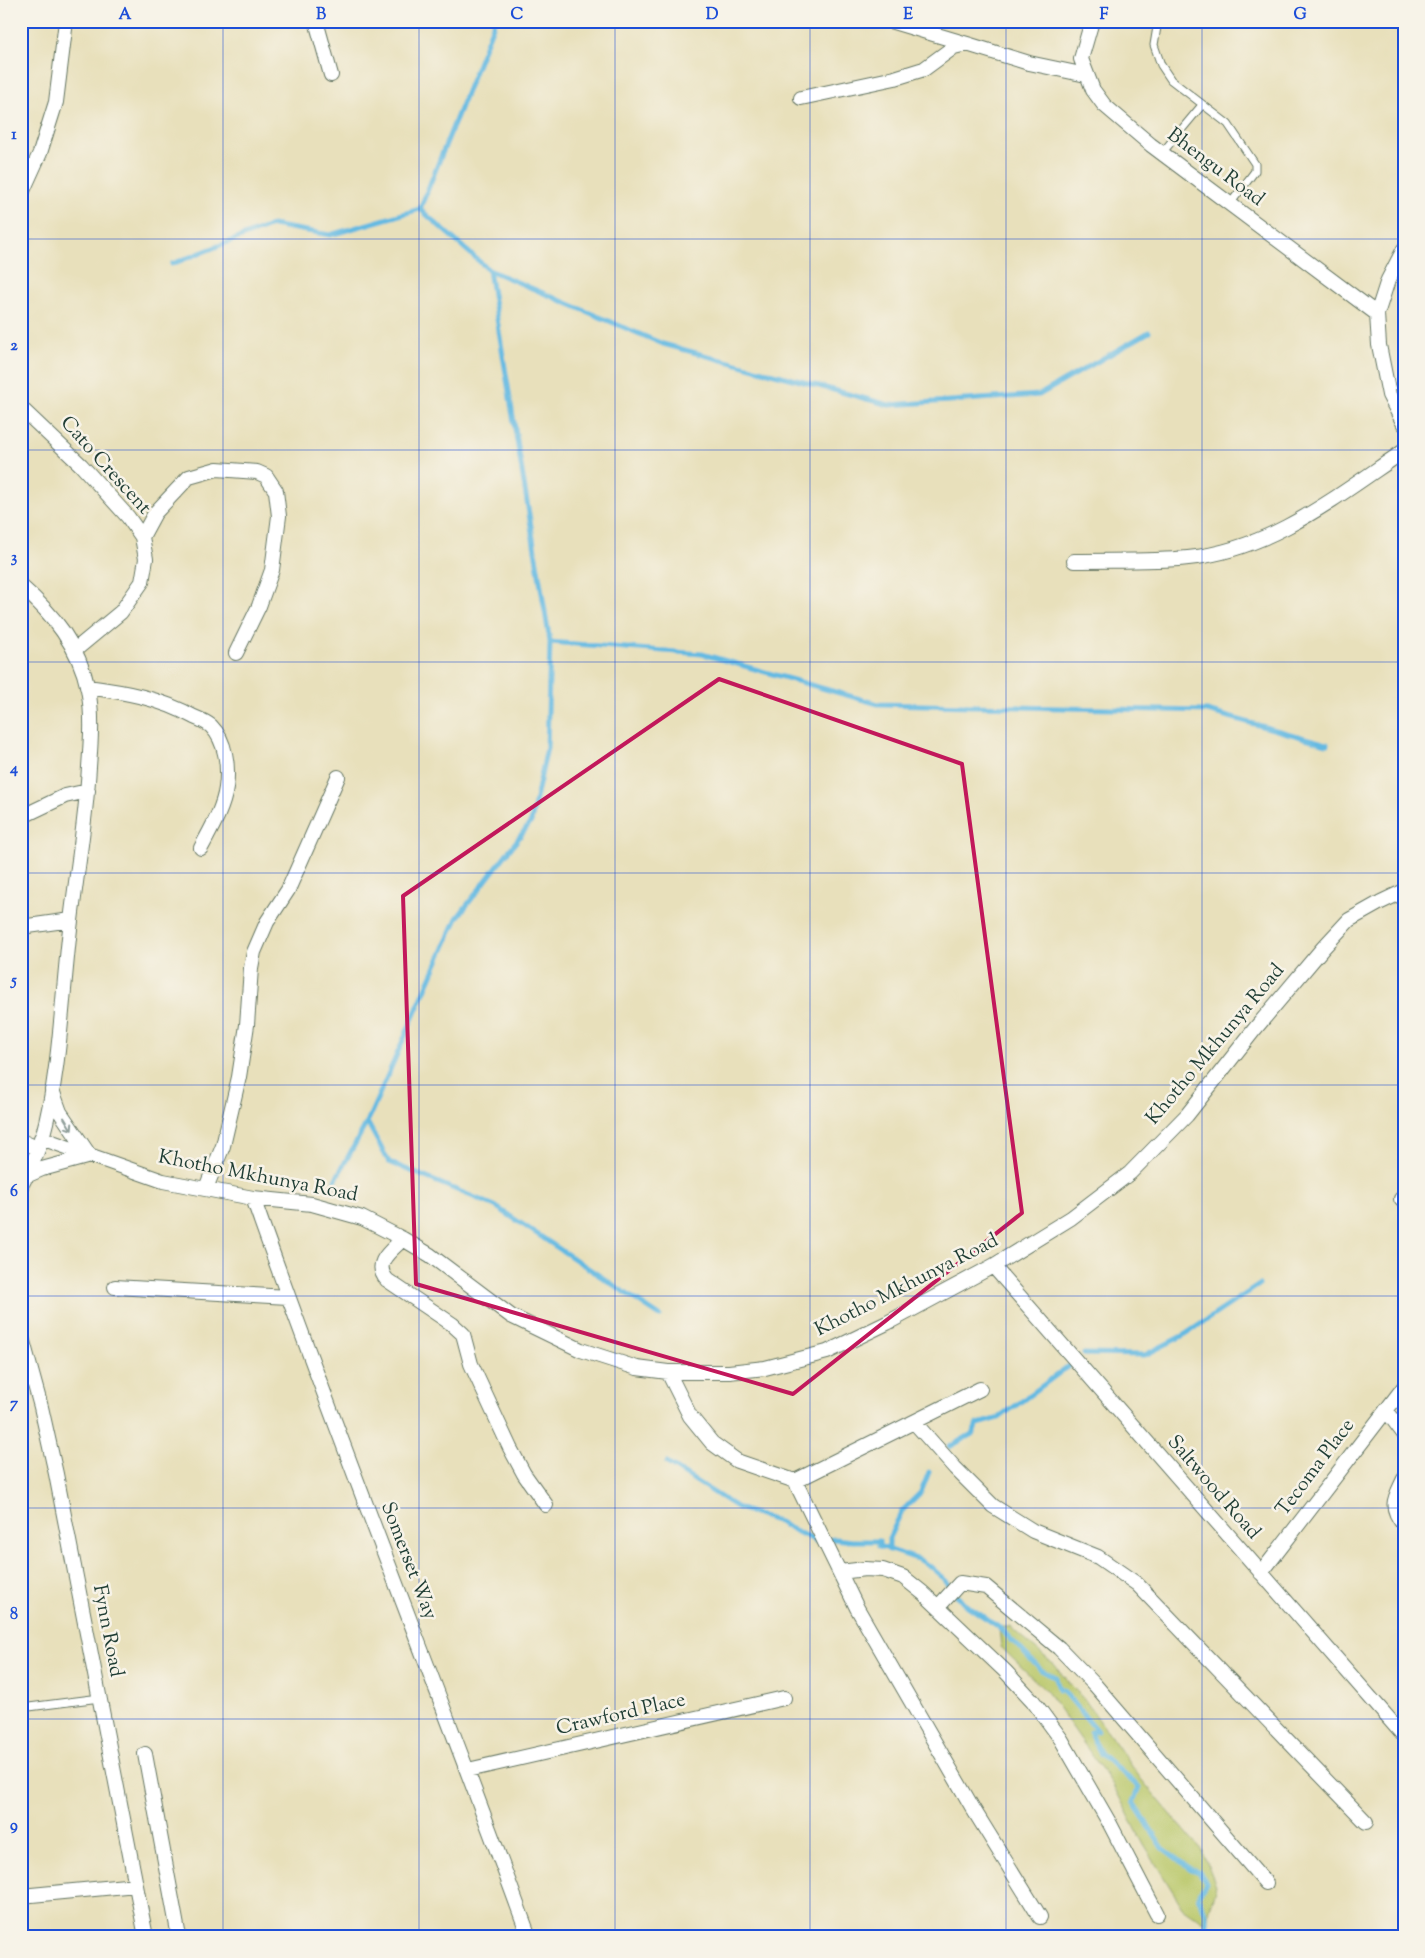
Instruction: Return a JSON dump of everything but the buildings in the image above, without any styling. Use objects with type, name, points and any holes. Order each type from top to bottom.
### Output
[{"type":"street","points":[[21,195],[40,153],[56,102],[66,21]]},
{"type":"street","points":[[316,21],[331,75]]},
{"type":"street","points":[[890,21],[1029,63],[1086,75]]},
{"type":"street","name":"Bhengu Road","points":[[1092,21],[1081,59],[1093,90],[1104,105],[1162,154],[1377,314]]},
{"type":"street","points":[[801,98],[895,78],[924,69],[954,47],[967,44]]},
{"type":"street","points":[[1404,248],[1388,280],[1377,314],[1379,346],[1389,396],[1404,424]]},
{"type":"street","name":"Cato Crescent","points":[[21,408],[81,465],[128,517],[142,537],[146,559],[142,582],[121,612],[75,650]]},
{"type":"street","points":[[1074,561],[1189,558],[1236,548],[1269,536],[1302,519],[1404,451]]},
{"type":"street","points":[[142,537],[154,513],[188,477],[217,469],[257,472],[266,476],[276,491],[279,516],[272,570],[259,606],[236,652]]},
{"type":"street","points":[[21,586],[43,605],[75,650],[87,687],[92,723],[88,791],[52,1089],[39,1143],[24,1181]]},
{"type":"street","points":[[87,687],[131,693],[163,702],[210,725],[219,737],[225,754],[226,788],[214,824],[201,848]]},
{"type":"street","points":[[206,1188],[223,1146],[239,1077],[247,1025],[254,952],[267,922],[288,890],[338,777]]},
{"type":"street","points":[[21,817],[65,796],[88,791]]},
{"type":"street","name":"Khotho Mkhunya Road","points":[[21,1141],[39,1143],[90,1156],[163,1181],[253,1198],[320,1207],[362,1218],[403,1239],[430,1256],[511,1316],[581,1350],[636,1368],[700,1374],[765,1368],[827,1352],[887,1323],[993,1266],[1071,1218],[1130,1173],[1187,1115],[1254,1030],[1349,920],[1404,891]]},
{"type":"street","points":[[21,927],[71,920]]},
{"type":"street","points":[[24,1181],[42,1169],[90,1156],[60,1112],[52,1089]]},
{"type":"street","name":"Somerset Way","points":[[253,1198],[422,1656],[468,1770],[528,1937]]},
{"type":"street","points":[[403,1239],[384,1258],[380,1267],[381,1274],[452,1324],[463,1334],[471,1364],[510,1448],[524,1474],[546,1505]]},
{"type":"street","name":"Saltwood Road","points":[[993,1266],[1404,1736]]},
{"type":"street","points":[[115,1287],[288,1297]]},
{"type":"street","name":"Fynn Road","points":[[21,1334],[24,1359],[41,1407],[56,1474],[146,1937]]},
{"type":"street","points":[[668,1372],[690,1416],[712,1442],[737,1461],[795,1481],[857,1608],[975,1812],[1040,1917]]},
{"type":"street","name":"Tecoma Place","points":[[1261,1574],[1404,1387]]},
{"type":"street","points":[[795,1481],[980,1389]]},
{"type":"street","points":[[1386,1410],[1404,1434]]},
{"type":"street","points":[[914,1422],[955,1468],[993,1506],[1033,1531],[1098,1557],[1137,1584],[1366,1822]]},
{"type":"street","points":[[1404,1479],[1395,1496],[1394,1505],[1398,1518],[1404,1525]]},
{"type":"street","points":[[840,1572],[865,1569],[890,1572],[903,1577],[942,1602],[1033,1701],[1061,1739],[1110,1824],[1157,1914]]},
{"type":"street","points":[[942,1602],[960,1583],[986,1586],[1059,1648],[1095,1685],[1266,1883]]},
{"type":"street","name":"Crawford Place","points":[[468,1770],[784,1698]]},
{"type":"street","points":[[145,1754],[179,1937]]},
{"type":"street","points":[[21,1896],[136,1885]]},
{"type":"lane","points":[[1158,21],[1154,45],[1161,65],[1171,80],[1228,124],[1237,135],[1256,168],[1230,204]]},
{"type":"lane","points":[[1162,154],[1202,105]]},
{"type":"lane","points":[[21,1708],[100,1698]]},
{"type":"highlighted area","points":[[719,679],[962,764],[1022,1213],[793,1394],[416,1284],[403,896]]},
{"type":"green space","points":[[999,1627],[1010,1627],[1051,1662],[1087,1703],[1141,1779],[1202,1851],[1216,1885],[1206,1924],[1183,1908],[1144,1845],[1113,1785],[1048,1693],[1001,1647]]},
{"type":"waterway","points":[[330,1190],[367,1122],[457,918],[531,822],[547,748],[550,642],[489,270],[420,209],[495,21]]},
{"type":"waterway","points":[[172,264],[272,225],[330,235],[420,209]]},
{"type":"waterway","points":[[489,270],[663,344],[889,405],[1039,395],[1149,332]]},
{"type":"waterway","points":[[550,642],[702,654],[878,704],[1207,711],[1327,744]]},
{"type":"waterway","points":[[367,1122],[389,1162],[495,1206],[660,1316]]},
{"type":"waterway","points":[[1084,1354],[1145,1355],[1184,1335],[1259,1285]]},
{"type":"waterway","points":[[949,1447],[972,1434],[978,1424],[999,1418],[1070,1365]]},
{"type":"waterway","points":[[667,1463],[738,1508],[782,1523],[816,1541],[835,1539],[879,1541],[879,1546],[920,1560],[931,1567],[942,1577],[963,1603],[999,1627],[1041,1670],[1056,1678],[1059,1690],[1063,1690],[1097,1731],[1090,1732],[1101,1754],[1139,1787],[1133,1802],[1163,1848],[1191,1869],[1199,1872],[1206,1882],[1198,1897],[1206,1913],[1206,1924],[1214,1937]]},
{"type":"waterway","points":[[889,1550],[889,1538],[902,1511],[921,1492],[929,1472]]},
{"type":"waterway","points":[[1276,1937],[1317,1928],[1392,1937]]}]
